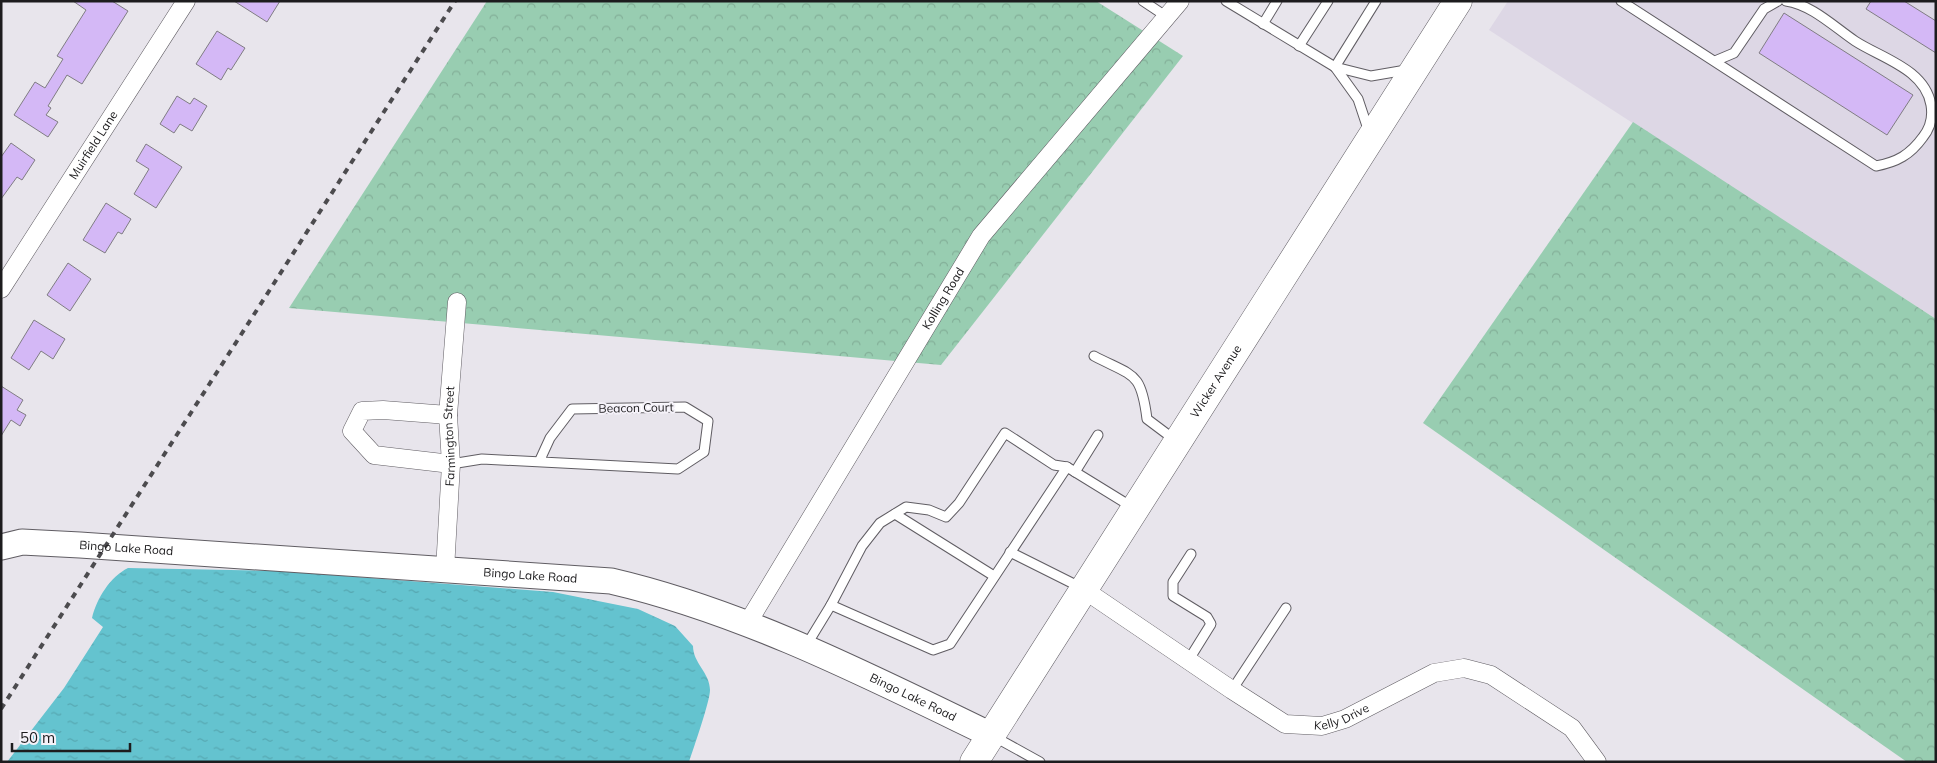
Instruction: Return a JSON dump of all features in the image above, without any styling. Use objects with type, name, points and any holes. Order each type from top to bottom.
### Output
[{"type":"highway","name":"Wicker Avenue","points":[[974,762],[1458,1]]},
{"type":"street","name":"Muirfield Lane","points":[[1,288],[186,1]]},
{"type":"street","name":"Kolling Road","points":[[747,624],[981,236],[1180,1]]},
{"type":"street","name":"Farmington Street","points":[[445,570],[451,464],[448,415],[457,302]]},
{"type":"street","name":"Beacon Court","points":[[448,415],[384,410],[362,411],[352,431],[374,455],[451,464]]},
{"type":"street","name":"Bingo Lake Road","points":[[1,546],[22,542],[41,543],[611,581],[651,590],[747,624],[991,735]]},
{"type":"street","name":"Kelly Drive","points":[[1083,589],[1188,661],[1286,724],[1322,726],[1345,719],[1434,673],[1464,668],[1492,675],[1572,728],[1597,762]]},
{"type":"lane","points":[[1143,1],[1167,17]]},
{"type":"lane","points":[[1226,1],[1335,67],[1372,76],[1414,69]]},
{"type":"lane","points":[[1263,24],[1277,1]]},
{"type":"lane","points":[[1299,46],[1328,1]]},
{"type":"lane","points":[[1335,67],[1376,1]]},
{"type":"lane","points":[[1621,1],[1876,166],[1895,162],[1910,153],[1925,135],[1933,118],[1930,99],[1915,76],[1858,42],[1811,9],[1786,1]]},
{"type":"lane","points":[[1715,61],[1734,53],[1764,9],[1778,1]]},
{"type":"lane","points":[[1335,67],[1358,99],[1370,138]]},
{"type":"lane","points":[[1094,356],[1138,379],[1144,392],[1147,419],[1177,442]]},
{"type":"lane","name":"Beacon Court","points":[[451,464],[482,459],[539,462],[678,469],[704,452],[708,421],[685,407],[572,409],[550,438],[539,462]]},
{"type":"lane","points":[[804,649],[831,605],[862,546],[880,523],[906,507],[929,510],[946,517],[959,503],[1005,432],[1054,465],[1071,470],[1135,508]]},
{"type":"lane","points":[[831,605],[933,650],[950,644],[1010,552],[1098,435]]},
{"type":"lane","points":[[894,514],[994,576]]},
{"type":"lane","points":[[1010,552],[1083,589]]},
{"type":"lane","points":[[1188,661],[1211,624],[1207,617],[1173,596],[1173,582],[1191,554]]},
{"type":"lane","points":[[1232,690],[1286,608]]},
{"type":"lane","points":[[991,735],[1040,762]]},
{"type":"shaded area","points":[[1508,1],[1936,1],[1936,319],[1489,30]]},
{"type":"green space","points":[[487,1],[1096,1],[1183,56],[941,365],[289,308]]},
{"type":"green space","points":[[1633,122],[1936,319],[1936,762],[1907,762],[1423,423]]},
{"type":"water","points":[[128,568],[280,571],[553,592],[638,609],[675,626],[693,646],[696,658],[709,684],[709,696],[689,762],[7,762],[64,688],[103,627],[92,618],[97,603],[115,577]]},
{"type":"building","points":[[73,1],[112,1],[128,11],[82,84],[67,75],[48,106],[51,108],[46,115],[58,122],[48,137],[14,115],[35,82],[45,88],[63,59],[57,56],[86,10]]},
{"type":"building","points":[[234,1],[280,1],[267,22]]},
{"type":"building","points":[[1871,1],[1904,1],[1936,21],[1936,53],[1866,9]]},
{"type":"building","points":[[1784,13],[1913,95],[1887,135],[1759,53]]},
{"type":"building","points":[[217,31],[245,48],[231,70],[228,68],[221,80],[196,64]]},
{"type":"building","points":[[177,96],[190,104],[194,98],[207,106],[192,131],[180,124],[174,133],[160,124]]},
{"type":"building","points":[[11,143],[35,160],[22,180],[17,177],[1,199],[1,157]]},
{"type":"building","points":[[146,144],[182,167],[156,208],[134,194],[149,169],[136,161]]},
{"type":"building","points":[[106,203],[131,219],[122,234],[118,232],[105,253],[83,240]]},
{"type":"building","points":[[68,263],[91,279],[70,311],[47,295]]},
{"type":"building","points":[[34,320],[65,339],[53,359],[41,351],[29,370],[11,358]]},
{"type":"building","points":[[1,386],[23,400],[17,410],[26,415],[20,426],[11,420],[1,436]]},
{"type":"railway","points":[[1,709],[455,1]]}]
